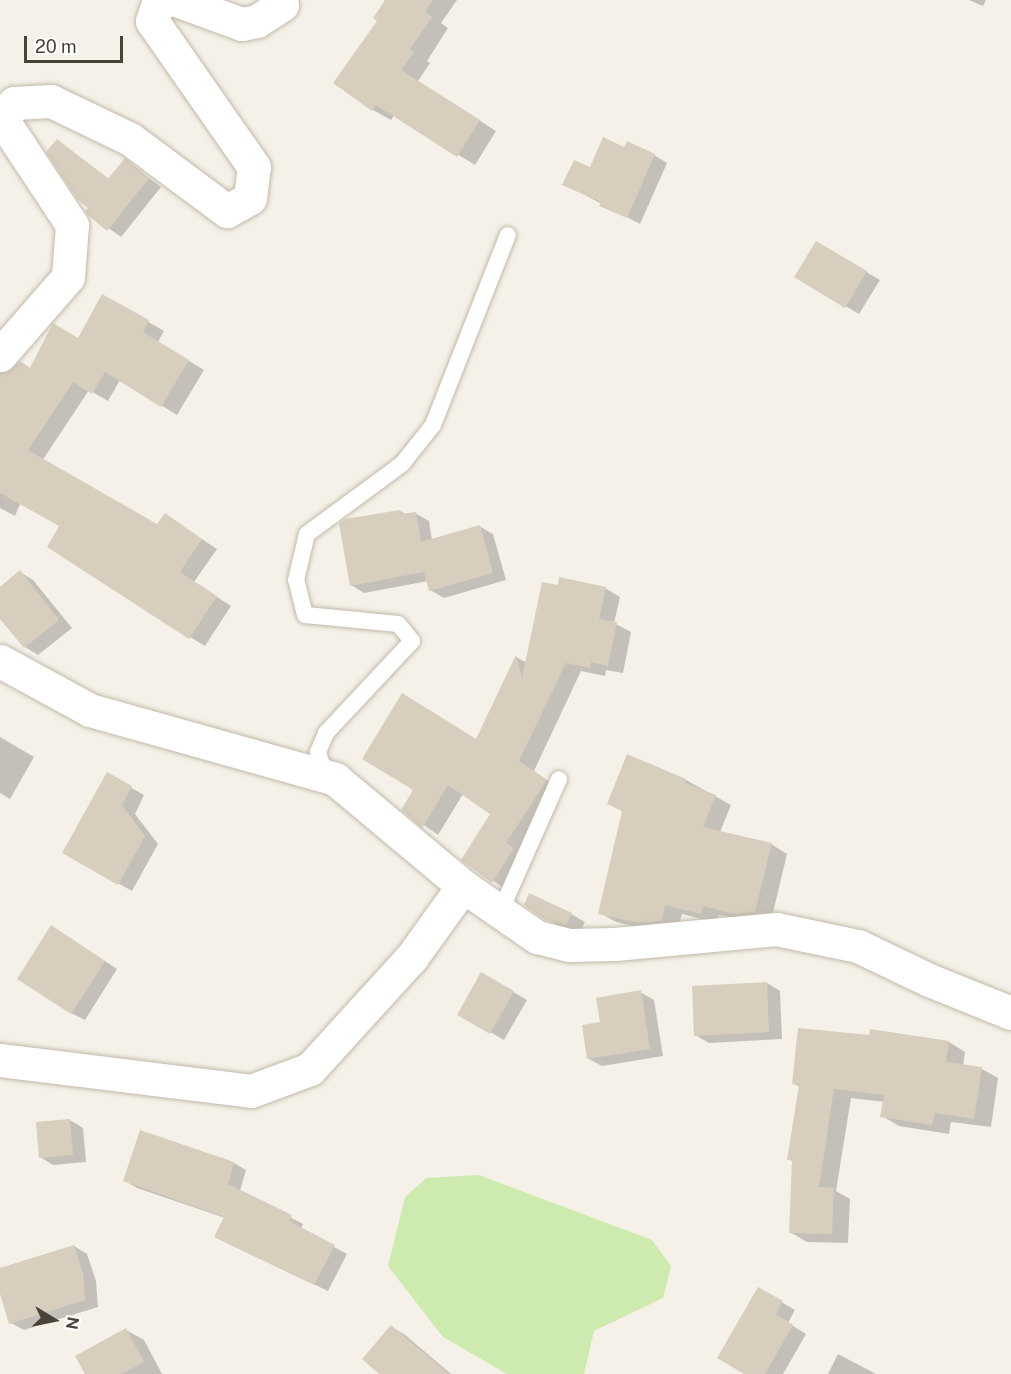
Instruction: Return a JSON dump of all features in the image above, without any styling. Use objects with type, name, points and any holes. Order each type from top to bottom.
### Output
[{"type":"street","points":[[0,355],[68,277],[72,225],[1,119],[14,103],[51,101],[130,139],[227,211],[250,198],[254,167],[152,21],[158,2],[168,0]]},
{"type":"street","points":[[176,0],[242,24],[257,21],[282,5]]},
{"type":"street","points":[[0,661],[90,710],[335,779],[463,886],[501,910],[537,937],[568,945],[615,944],[776,929],[858,946],[929,980],[1011,1013]]},
{"type":"street","points":[[0,1060],[251,1091],[271,1084],[310,1069],[412,957],[463,886]]},
{"type":"lane","points":[[335,779],[322,765],[318,753],[326,733],[412,641],[398,624],[305,615],[296,580],[307,534],[402,465],[433,425],[508,235]]},
{"type":"lane","points":[[501,910],[559,779]]},
{"type":"green space","points":[[479,1175],[652,1240],[671,1266],[663,1298],[594,1331],[584,1374],[507,1374],[443,1337],[388,1266],[405,1197],[426,1178]]},
{"type":"building","points":[[385,0],[433,0],[425,12],[432,17],[410,49],[414,52],[401,70],[480,120],[457,157],[376,105],[372,111],[333,83],[377,21],[373,18]]},
{"type":"building","points":[[603,137],[624,147],[627,141],[655,154],[627,218],[599,206],[601,202],[562,185],[574,160],[590,167]]},
{"type":"building","points":[[57,139],[108,179],[125,158],[149,178],[107,231],[88,215],[85,211],[88,208],[78,200],[46,152]]},
{"type":"building","points":[[816,241],[867,271],[845,308],[794,277]]},
{"type":"building","points":[[102,294],[149,320],[143,332],[189,360],[161,407],[105,372],[92,394],[73,382],[28,450],[157,524],[165,513],[202,539],[180,572],[217,596],[189,639],[47,547],[59,526],[0,493],[0,373],[7,372],[20,361],[30,368],[53,323],[78,338]]},
{"type":"building","points":[[400,510],[401,514],[416,512],[421,542],[480,525],[493,573],[429,591],[424,572],[350,586],[339,524],[345,519]]},
{"type":"building","points":[[20,570],[59,620],[24,648],[0,619],[0,587]]},
{"type":"building","points":[[559,577],[606,587],[599,619],[617,622],[608,666],[591,662],[590,668],[566,663],[519,761],[547,780],[506,843],[514,848],[492,883],[461,860],[490,814],[448,785],[422,828],[401,810],[413,790],[362,759],[402,693],[476,739],[516,655],[522,678],[542,582],[558,585]]},
{"type":"building","points":[[627,754],[686,779],[685,783],[716,795],[703,827],[772,843],[755,912],[734,914],[703,906],[701,914],[665,905],[662,921],[638,923],[598,914],[622,811],[607,804]]},
{"type":"building","points":[[107,772],[132,786],[122,805],[145,836],[118,885],[62,853]]},
{"type":"building","points":[[529,893],[572,913],[566,925],[545,920],[524,905]]},
{"type":"building","points":[[51,925],[105,961],[71,1014],[17,979]]},
{"type":"building","points":[[481,972],[514,991],[490,1034],[457,1015]]},
{"type":"building","points":[[767,982],[769,1032],[694,1036],[692,986]]},
{"type":"building","points":[[641,990],[650,1049],[587,1059],[582,1025],[600,1022],[596,998]]},
{"type":"building","points":[[798,1028],[869,1035],[870,1029],[949,1041],[946,1062],[982,1067],[974,1119],[935,1113],[932,1125],[880,1117],[884,1095],[834,1089],[819,1187],[834,1188],[832,1234],[789,1233],[792,1160],[787,1160],[799,1085],[792,1084]]},
{"type":"building","points":[[70,1119],[73,1155],[39,1158],[36,1122]]},
{"type":"building","points":[[140,1130],[234,1162],[228,1184],[292,1215],[289,1221],[335,1245],[314,1285],[214,1237],[224,1217],[123,1181]]},
{"type":"building","points":[[74,1245],[83,1273],[85,1300],[9,1324],[0,1294],[0,1268]]},
{"type":"building","points":[[758,1287],[783,1301],[776,1314],[793,1325],[765,1374],[744,1374],[717,1358]]},
{"type":"building","points":[[391,1325],[449,1374],[379,1374],[362,1359]]},
{"type":"building","points":[[126,1328],[144,1362],[122,1374],[85,1374],[75,1356]]}]
